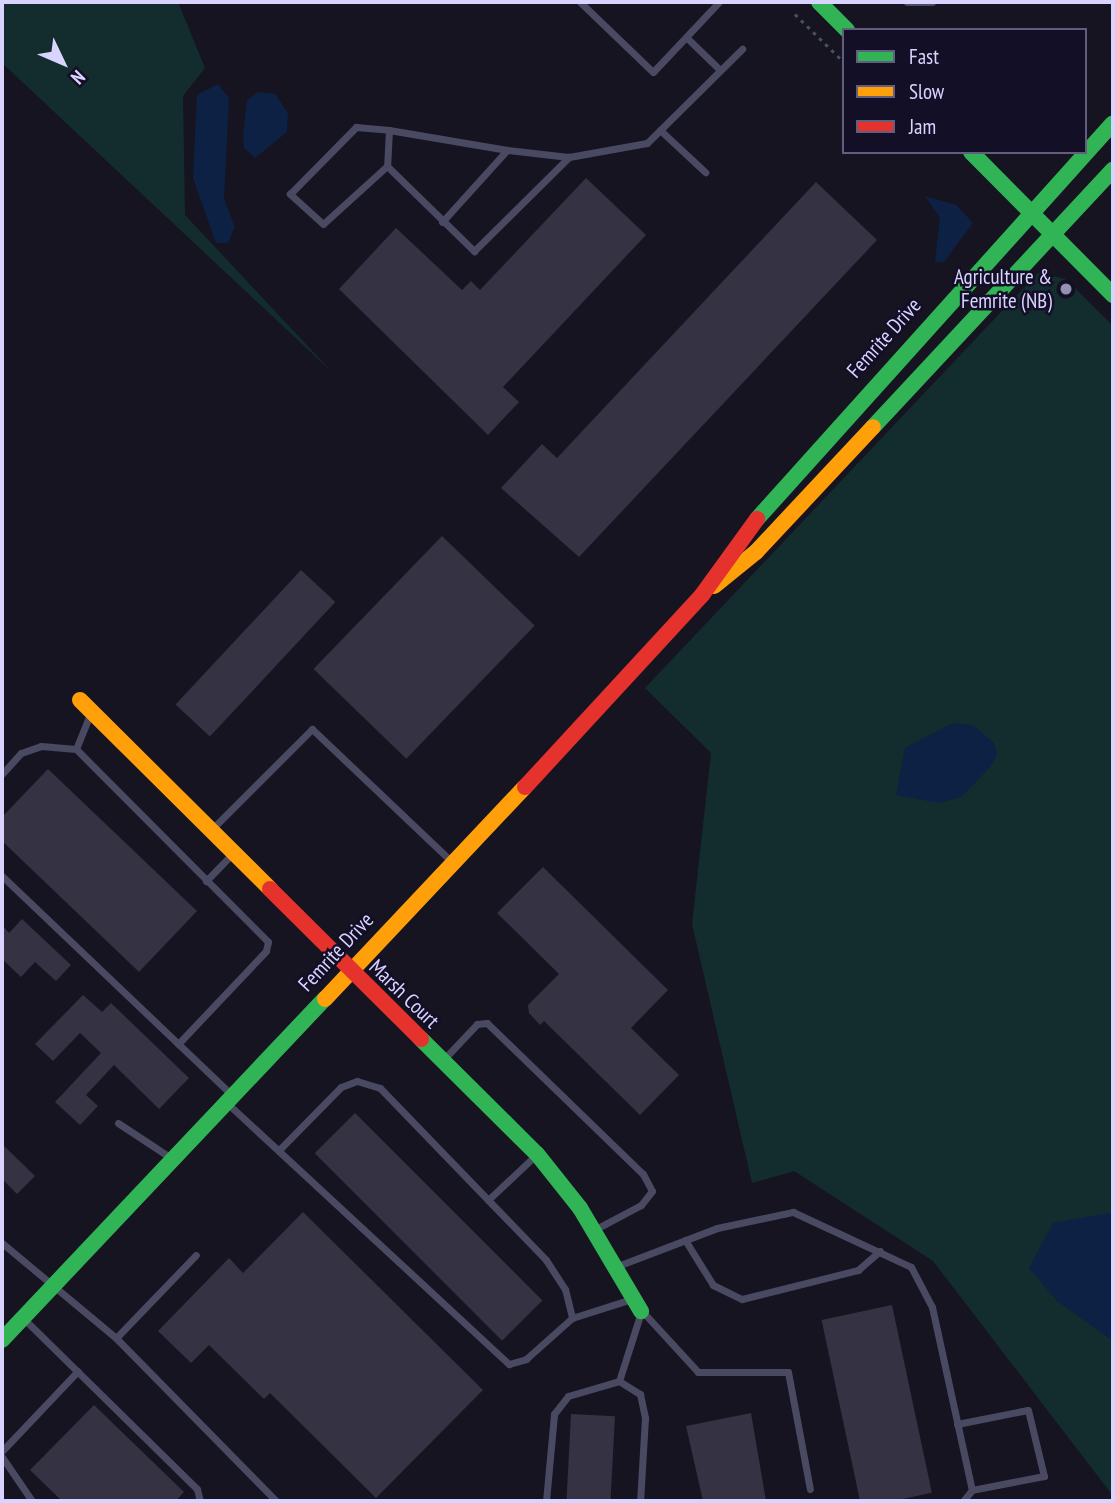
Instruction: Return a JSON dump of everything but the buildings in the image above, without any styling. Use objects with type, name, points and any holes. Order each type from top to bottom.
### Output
[{"type":"street","points":[[819,2],[845,28]]},
{"type":"street","name":"Femrite Drive","points":[[1087,151],[1113,123]]},
{"type":"street","points":[[973,154],[1113,295]]},
{"type":"street","name":"Femrite Drive","points":[[2,1340],[702,595],[782,485],[1084,154]]},
{"type":"street","name":"Femrite Drive","points":[[702,595],[756,552],[1113,170]]},
{"type":"street","name":"Marsh Court","points":[[85,706],[537,1154],[593,1231],[638,1305]]},
{"type":"lane","points":[[580,2],[653,72],[719,2]]},
{"type":"lane","points":[[907,2],[932,2]]},
{"type":"lane","points":[[687,38],[720,71]]},
{"type":"lane","points":[[389,130],[387,166],[323,224],[290,194],[356,127],[389,130],[507,150],[569,157],[648,143],[742,49]]},
{"type":"lane","points":[[660,130],[705,172]]},
{"type":"lane","points":[[442,222],[507,150]]},
{"type":"lane","points":[[387,166],[474,251],[569,157]]},
{"type":"lane","points":[[76,749],[85,706]]},
{"type":"lane","points":[[210,831],[312,729],[451,862]]},
{"type":"lane","points":[[2,774],[21,753],[41,746],[76,749],[262,934],[266,951],[178,1044]]},
{"type":"lane","points":[[206,881],[232,854]]},
{"type":"lane","points":[[2,876],[178,1044],[279,1150],[509,1364],[526,1359],[572,1318],[638,1305]]},
{"type":"lane","points":[[442,1061],[477,1024],[488,1023],[643,1174],[652,1191],[642,1205],[593,1231]]},
{"type":"lane","points":[[279,1150],[341,1087],[357,1081],[380,1088],[547,1260],[565,1289],[572,1318]]},
{"type":"lane","points":[[118,1123],[171,1158]]},
{"type":"lane","points":[[488,1200],[537,1154]]},
{"type":"lane","points":[[615,1267],[769,1212],[793,1212],[911,1268],[932,1307],[972,1490]]},
{"type":"lane","points":[[685,1240],[713,1285],[742,1298],[858,1270],[880,1251]]},
{"type":"lane","points":[[2,1243],[54,1283],[116,1338],[276,1501]]},
{"type":"lane","points":[[116,1338],[196,1255]]},
{"type":"lane","points":[[619,1381],[638,1305]]},
{"type":"lane","points":[[638,1305],[698,1372],[788,1372],[810,1489]]},
{"type":"lane","points":[[23,1317],[198,1489],[201,1501]]},
{"type":"lane","points":[[2,1451],[78,1371]]},
{"type":"lane","points":[[546,1501],[554,1414],[568,1396],[619,1381],[640,1394],[645,1418],[640,1501]]},
{"type":"lane","points":[[957,1424],[1028,1410],[1044,1476],[972,1490],[963,1501]]},
{"type":"lane","points":[[2,1457],[32,1501]]},
{"type":"path","points":[[795,14],[842,60]]},
{"type":"green space","points":[[2,2],[178,2],[205,68],[183,96],[185,215],[333,373],[2,63]]},
{"type":"green space","points":[[1038,273],[1066,279],[1113,326],[1113,1496],[933,1261],[794,1171],[752,1183],[692,924],[711,753],[645,688]]},
{"type":"water","points":[[218,84],[229,98],[224,199],[235,227],[228,243],[216,243],[193,178],[197,95]]},
{"type":"water","points":[[257,92],[275,94],[288,113],[287,132],[255,158],[244,148],[243,134],[247,101]]},
{"type":"water","points":[[925,196],[956,205],[973,223],[944,262],[935,262],[940,218]]},
{"type":"water","points":[[953,723],[974,726],[994,743],[997,755],[990,767],[961,797],[939,803],[896,795],[905,748]]},
{"type":"water","points":[[1113,1212],[1113,1341],[1057,1301],[1029,1268],[1053,1223]]},
{"type":"traffic: fast","points":[[819,2],[845,28]]},
{"type":"traffic: fast","points":[[1087,152],[1113,123]]},
{"type":"traffic: fast","points":[[973,154],[1113,295]]},
{"type":"traffic: fast","points":[[757,519],[1085,154]]},
{"type":"traffic: fast","points":[[873,427],[1113,170]]},
{"type":"traffic: fast","points":[[2,1340],[325,999]]},
{"type":"traffic: fast","points":[[421,1039],[537,1154],[580,1208],[641,1311]]},
{"type":"traffic: slow","points":[[714,586],[756,552],[873,427]]},
{"type":"traffic: slow","points":[[80,700],[270,889]]},
{"type":"traffic: slow","points":[[325,999],[525,787]]},
{"type":"traffic: jam","points":[[525,787],[702,595],[757,519]]},
{"type":"traffic: jam","points":[[270,889],[421,1039]]},
{"type":"place","name":"Agriculture & Femrite (NB)","points":[[1066,289]]}]
